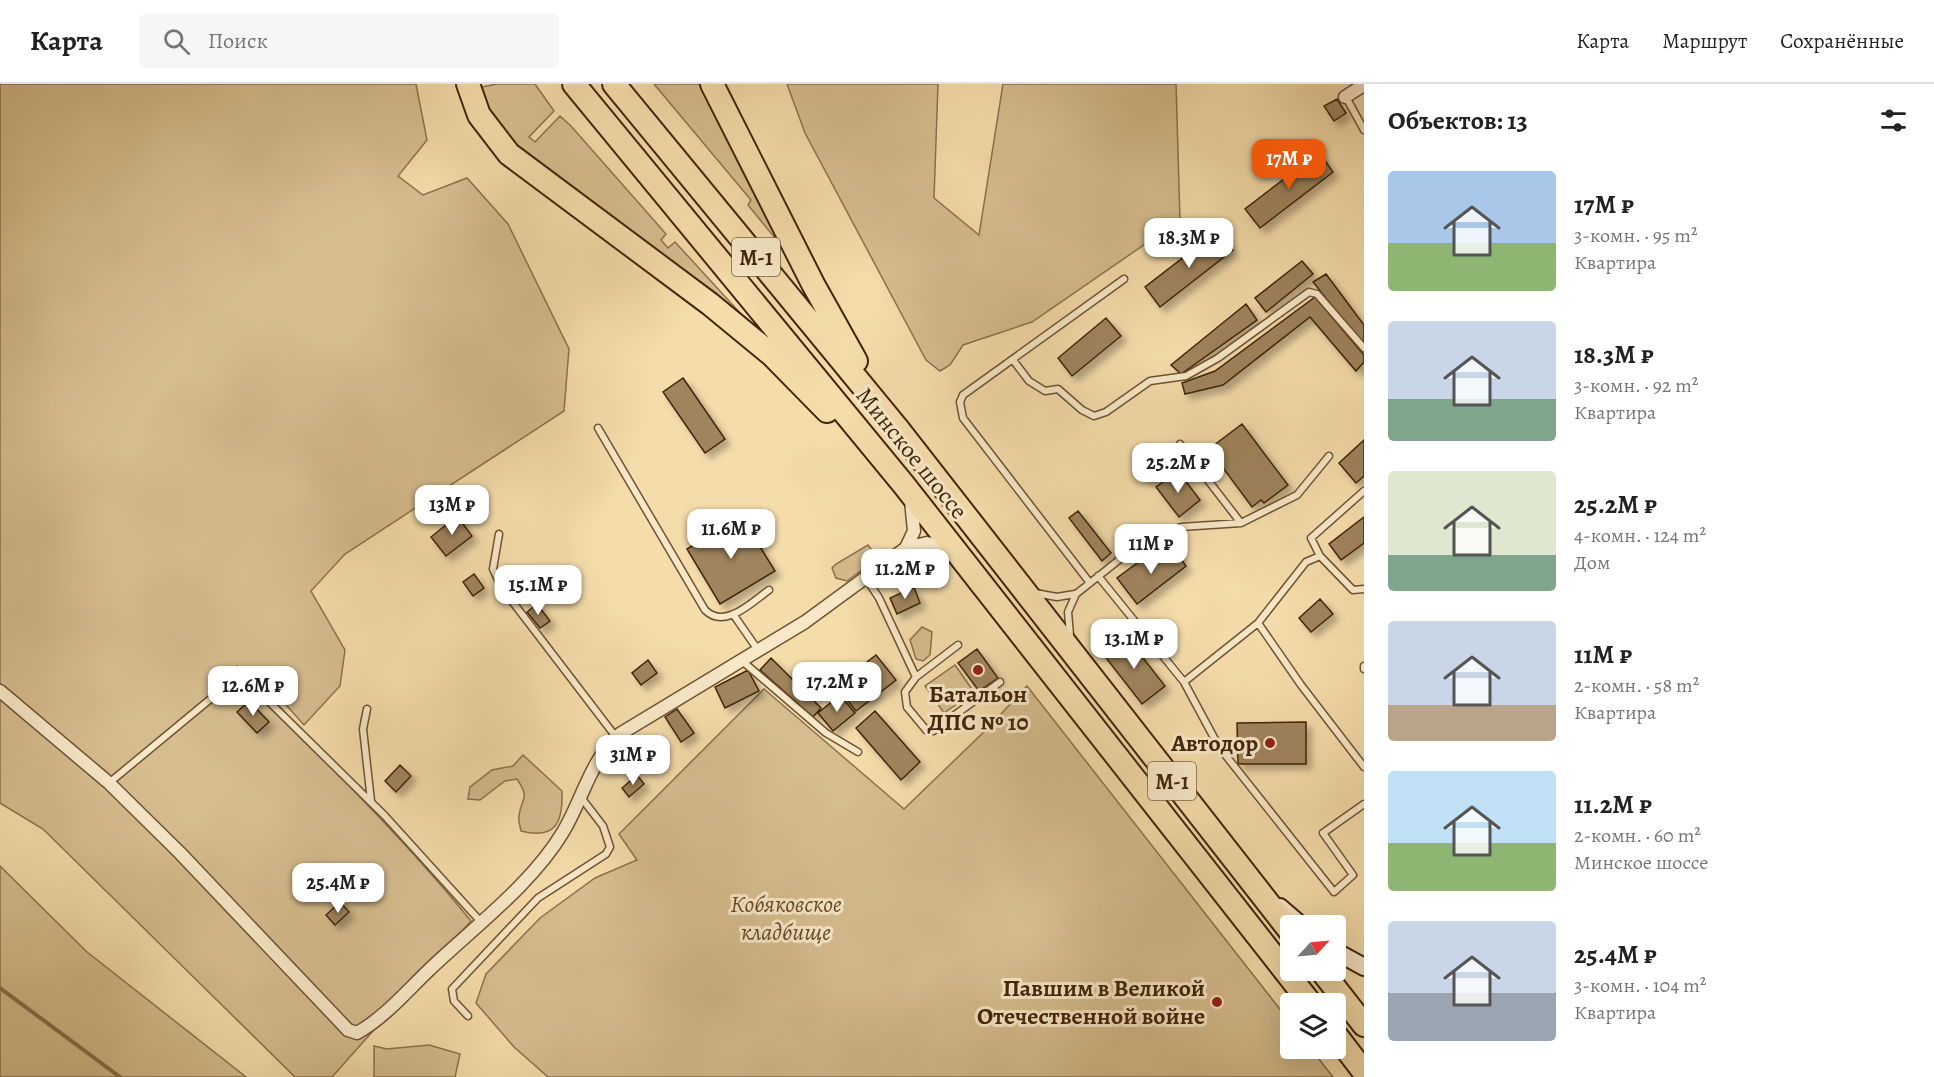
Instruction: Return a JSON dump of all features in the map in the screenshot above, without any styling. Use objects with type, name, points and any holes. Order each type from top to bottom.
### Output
[{"type":"highway","name":"Минское шоссе","points":[[574,84],[956,550],[1302,993]]},
{"type":"highway","name":"Минское шоссе","points":[[614,84],[898,429],[1280,918]]},
{"type":"highway","points":[[712,84],[813,284],[898,429]]},
{"type":"highway","points":[[469,87],[485,126],[510,154],[630,242],[747,334],[907,489]]},
{"type":"highway","points":[[1330,981],[1364,1025]]},
{"type":"highway","points":[[1346,1050],[1364,1072]]},
{"type":"highway","points":[[1346,1059],[1354,1077]]},
{"type":"main road","points":[[1255,887],[1289,915]]},
{"type":"main road","points":[[1346,957],[1364,967]]},
{"type":"street","points":[[1346,97],[1364,85]]},
{"type":"street","points":[[906,548],[915,528],[907,489]]},
{"type":"street","points":[[0,691],[109,783],[180,852],[354,1033],[361,1031],[384,1012],[481,922],[549,852],[564,831],[599,757],[616,737],[805,622],[906,548],[927,543],[956,550]]},
{"type":"lane","points":[[1346,97],[1364,130]]},
{"type":"lane","points":[[1090,583],[960,411],[963,395],[1124,279]]},
{"type":"lane","points":[[1013,360],[1029,381],[1045,391],[1058,389],[1082,410],[1094,417],[1106,412],[1150,381],[1186,376],[1218,358],[1309,292],[1317,294],[1364,348]]},
{"type":"lane","points":[[598,428],[705,610],[712,617],[721,618],[733,614],[769,590]]},
{"type":"lane","points":[[1180,444],[1240,523]]},
{"type":"lane","points":[[1089,674],[1076,650],[1068,627],[1069,606],[1076,594],[1148,537],[1181,527],[1240,523],[1296,495],[1329,456]]},
{"type":"lane","points":[[1364,490],[1311,538],[1320,556],[1353,590],[1364,590]]},
{"type":"lane","points":[[499,534],[493,568],[501,588],[616,737]]},
{"type":"lane","points":[[1184,682],[1258,623],[1306,562],[1320,556]]},
{"type":"lane","points":[[1098,576],[1184,682],[1219,747],[1334,892],[1353,875],[1323,833],[1364,804]]},
{"type":"lane","points":[[866,578],[879,598],[916,677]]},
{"type":"lane","points":[[1021,586],[1051,597],[1076,594]]},
{"type":"lane","points":[[733,614],[758,650]]},
{"type":"lane","points":[[1258,623],[1301,685],[1364,767]]},
{"type":"lane","points":[[958,645],[916,677],[908,686],[904,702],[930,732],[1000,682]]},
{"type":"lane","points":[[741,660],[826,733],[858,752]]},
{"type":"lane","points":[[109,783],[214,696],[230,686],[248,681],[371,802],[481,922]]},
{"type":"lane","points":[[367,709],[363,729],[371,802]]},
{"type":"lane","points":[[468,1016],[454,1001],[452,988],[538,898],[584,865],[606,854],[610,847],[603,826],[579,796]]},
{"type":"green space","points":[[0,84],[416,84],[427,140],[398,176],[423,195],[467,178],[508,224],[569,349],[564,411],[345,554],[311,591],[345,650],[340,686],[304,725],[270,687],[237,666],[232,670],[385,823],[471,921],[332,1077],[295,1077],[43,829],[0,803]]},
{"type":"green space","points":[[497,84],[535,84],[554,111],[529,137],[535,142],[560,116],[666,234],[661,240],[668,248],[675,242],[753,327],[509,143],[477,88]]},
{"type":"green space","points":[[654,84],[703,84],[793,260],[748,205],[751,200]]},
{"type":"green space","points":[[787,84],[938,84],[934,198],[979,235],[1003,84],[1176,84],[1180,220],[1032,322],[963,345],[950,365],[940,371],[926,360],[805,133]]},
{"type":"green space","points":[[868,545],[875,554],[867,566],[847,581],[836,578],[832,568]]},
{"type":"green space","points":[[922,627],[932,632],[930,655],[923,661],[916,659],[910,640]]},
{"type":"green space","points":[[955,665],[974,692],[944,713],[925,686]]},
{"type":"green space","name":"Кобяковское кладбище","points":[[1027,686],[1280,1009],[1280,1059],[1319,1059],[1333,1077],[548,1077],[514,1047],[476,1003],[486,974],[540,918],[595,878],[637,860],[619,834],[764,689],[904,809],[989,727]]},
{"type":"green space","points":[[523,755],[562,791],[559,820],[550,830],[542,833],[521,831],[519,818],[524,791],[517,779],[505,781],[480,800],[468,799],[470,787],[492,770],[513,766]]},
{"type":"green space","points":[[0,866],[87,952],[246,1077],[0,1077]]},
{"type":"green space","points":[[429,1045],[460,1054],[455,1077],[374,1077],[374,1046],[387,1049]]},
{"type":"building","points":[[1337,99],[1346,113],[1334,121],[1324,106]]},
{"type":"building","points":[[1319,152],[1333,172],[1260,228],[1245,209]]},
{"type":"building","points":[[1219,230],[1233,250],[1160,307],[1145,287]]},
{"type":"building","points":[[1302,261],[1313,274],[1266,312],[1255,298]]},
{"type":"building","points":[[1326,274],[1364,325],[1364,343],[1313,282]]},
{"type":"building","points":[[1315,297],[1364,355],[1364,362],[1356,371],[1310,317],[1223,385],[1185,394],[1182,383],[1215,371]]},
{"type":"building","points":[[1246,304],[1257,320],[1181,374],[1171,365]]},
{"type":"building","points":[[1106,318],[1121,336],[1072,376],[1058,358]]},
{"type":"building","points":[[683,378],[725,439],[705,453],[663,392]]},
{"type":"building","points":[[1242,424],[1288,485],[1264,503],[1261,500],[1252,507],[1209,449]]},
{"type":"building","points":[[1364,440],[1364,476],[1356,483],[1339,463]]},
{"type":"building","points":[[1151,452],[1164,470],[1148,481],[1136,463]]},
{"type":"building","points":[[1178,471],[1200,500],[1179,517],[1156,487]]},
{"type":"building","points":[[1078,511],[1111,553],[1102,561],[1069,518]]},
{"type":"building","points":[[457,516],[472,536],[446,556],[431,537]]},
{"type":"building","points":[[741,516],[775,571],[720,604],[687,549]]},
{"type":"building","points":[[1364,517],[1364,543],[1341,560],[1329,544]]},
{"type":"building","points":[[1173,548],[1186,566],[1137,604],[1117,578],[1144,558],[1150,566]]},
{"type":"building","points":[[528,566],[540,580],[528,590],[516,576]]},
{"type":"building","points":[[474,574],[484,588],[473,596],[463,582]]},
{"type":"building","points":[[914,587],[920,603],[897,614],[890,598]]},
{"type":"building","points":[[1320,599],[1333,614],[1311,632],[1299,618]]},
{"type":"building","points":[[537,604],[550,621],[540,628],[527,612]]},
{"type":"building","points":[[1126,636],[1165,686],[1142,704],[1103,654]]},
{"type":"building","points":[[977,649],[998,678],[979,691],[958,663]]},
{"type":"building","points":[[876,655],[896,680],[856,711],[836,686]]},
{"type":"building","points":[[771,658],[821,708],[813,717],[760,670]]},
{"type":"building","points":[[648,660],[657,673],[641,685],[632,673]]},
{"type":"building","points":[[748,670],[759,691],[725,708],[715,687]]},
{"type":"building","points":[[840,695],[855,713],[833,731],[818,713]]},
{"type":"building","points":[[249,701],[269,722],[257,733],[237,712]]},
{"type":"building","points":[[677,709],[694,733],[681,742],[665,717]]},
{"type":"building","points":[[875,711],[920,762],[901,780],[856,728]]},
{"type":"building","points":[[1306,722],[1306,764],[1238,764],[1237,723]]},
{"type":"building","points":[[400,765],[411,776],[396,792],[385,781]]},
{"type":"building","points":[[637,775],[644,784],[629,797],[622,788]]},
{"type":"building","points":[[340,902],[349,912],[335,925],[326,915]]},
{"type":"waterway","points":[[0,988],[120,1077]]},
{"type":"place","name":"Батальон ДПС № 10","points":[[978,670]]},
{"type":"place","name":"Автодор","points":[[1270,743]]},
{"type":"place","name":"Павшим в Великой Отечественной войне","points":[[1217,1002]]}]
